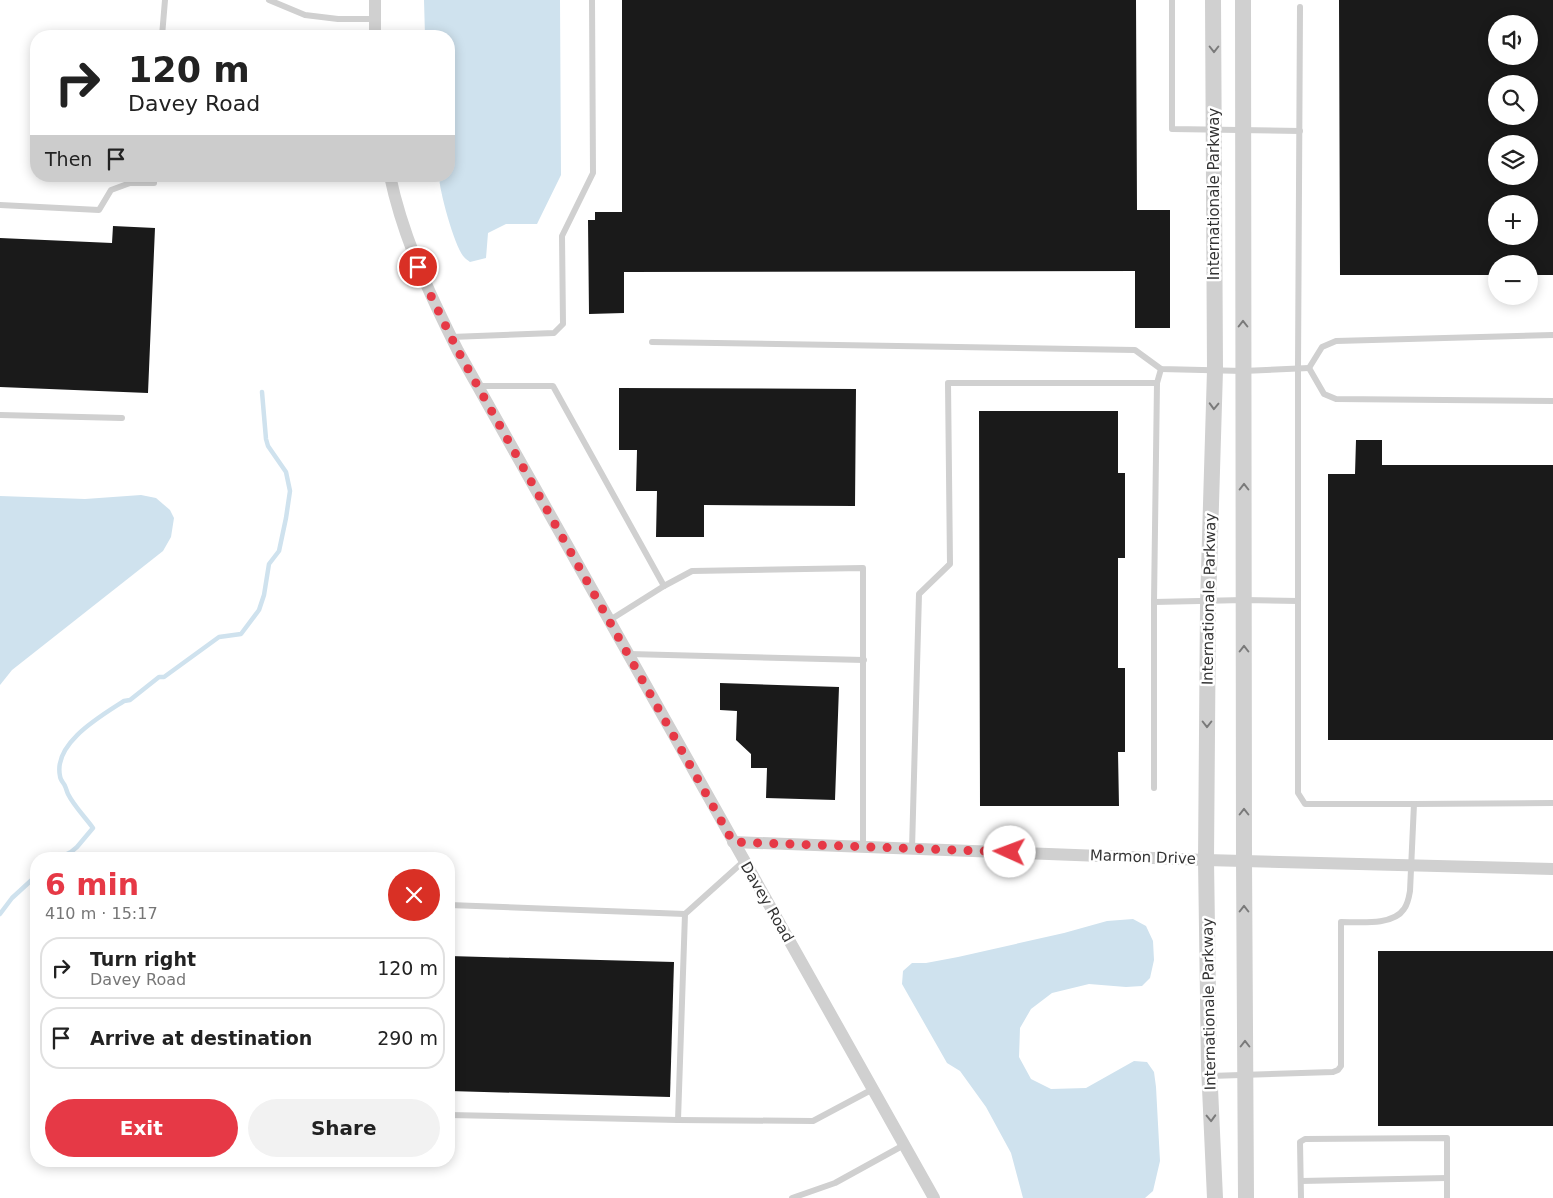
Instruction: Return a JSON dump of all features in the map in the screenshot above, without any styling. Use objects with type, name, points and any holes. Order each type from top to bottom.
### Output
[{"type":"street","points":[[375,0],[375,30]]},
{"type":"street","name":"Internationale Parkway","points":[[1213,0],[1215,370],[1208,602],[1206,860],[1210,1076],[1215,1198]]},
{"type":"street","name":"Internationale Parkway","points":[[1243,0],[1246,1198]]},
{"type":"street","name":"Davey Road","points":[[392,182],[412,252],[451,337],[934,1198]]},
{"type":"street","name":"Marmon Drive","points":[[733,842],[1206,860],[1553,869]]},
{"type":"lane","points":[[162,30],[165,0]]},
{"type":"lane","points":[[269,0],[304,15],[338,19],[375,18]]},
{"type":"lane","points":[[451,337],[554,333],[563,324],[562,236],[593,173],[592,0]]},
{"type":"lane","points":[[1172,0],[1172,129],[1300,130]]},
{"type":"lane","points":[[1300,8],[1298,793],[1305,804],[1553,803]]},
{"type":"lane","points":[[0,205],[99,210],[111,190],[130,183],[154,182]]},
{"type":"lane","points":[[1309,368],[1322,347],[1336,341],[1553,335]]},
{"type":"lane","points":[[652,342],[1135,350],[1161,369],[1243,371],[1309,368]]},
{"type":"lane","points":[[1309,368],[1324,394],[1336,399],[1553,401]]},
{"type":"lane","points":[[1154,788],[1157,383],[1161,369]]},
{"type":"lane","points":[[912,848],[919,594],[950,564],[948,383],[1157,383]]},
{"type":"lane","points":[[478,386],[553,386],[664,586]]},
{"type":"lane","points":[[0,415],[122,418]]},
{"type":"lane","points":[[610,620],[692,571],[863,568],[863,847]]},
{"type":"lane","points":[[1154,602],[1298,601]]},
{"type":"lane","points":[[629,654],[864,660]]},
{"type":"lane","points":[[1210,1076],[1334,1072],[1341,1066],[1341,922],[1382,921],[1398,917],[1404,910],[1408,901],[1412,865],[1414,804]]},
{"type":"lane","points":[[455,905],[685,914],[744,862]]},
{"type":"lane","points":[[678,1120],[685,914]]},
{"type":"lane","points":[[455,1115],[813,1121],[873,1089]]},
{"type":"lane","points":[[1301,1198],[1300,1142],[1305,1139],[1447,1138],[1447,1198]]},
{"type":"lane","points":[[792,1198],[835,1183],[904,1144]]},
{"type":"lane","points":[[1301,1181],[1447,1178]]},
{"type":"water","points":[[424,0],[560,0],[561,175],[537,224],[506,224],[488,233],[486,258],[470,262],[464,258],[456,243],[440,182],[455,182],[455,30],[425,30]]},
{"type":"water","points":[[141,495],[156,498],[170,510],[174,518],[171,537],[163,551],[12,670],[0,685],[0,496],[85,499]]},
{"type":"water","points":[[1133,919],[1146,926],[1153,941],[1154,960],[1150,978],[1142,986],[1126,987],[1089,984],[1052,993],[1031,1009],[1020,1028],[1019,1057],[1031,1079],[1051,1089],[1086,1088],[1134,1061],[1147,1062],[1154,1072],[1156,1087],[1160,1161],[1153,1191],[1145,1198],[1023,1198],[1011,1153],[986,1107],[960,1071],[947,1063],[902,984],[903,971],[912,963],[926,963],[958,957],[1064,933],[1107,921]]},
{"type":"building","points":[[622,0],[1136,0],[1137,210],[1170,210],[1170,328],[1135,328],[1135,271],[624,272],[624,313],[589,314],[588,220],[595,220],[595,212],[622,212]]},
{"type":"building","points":[[1339,0],[1553,0],[1553,275],[1538,275],[1538,255],[1488,255],[1488,275],[1340,275]]},
{"type":"building","points":[[113,226],[155,228],[148,393],[0,387],[0,238],[112,243]]},
{"type":"building","points":[[619,388],[856,389],[855,506],[704,505],[704,537],[656,537],[657,491],[636,491],[637,450],[619,450]]},
{"type":"building","points":[[979,411],[1118,411],[1118,473],[1125,473],[1125,558],[1118,558],[1118,668],[1125,668],[1125,752],[1118,752],[1119,806],[980,806]]},
{"type":"building","points":[[1356,440],[1382,440],[1382,465],[1553,465],[1553,740],[1328,740],[1328,474],[1355,474]]},
{"type":"building","points":[[720,683],[839,687],[835,800],[766,798],[767,768],[751,768],[751,754],[736,740],[737,711],[720,710]]},
{"type":"building","points":[[1378,951],[1553,951],[1553,1126],[1378,1126]]},
{"type":"building","points":[[455,956],[674,962],[670,1097],[455,1091]]},
{"type":"waterway","points":[[71,852],[93,828],[70,798],[60,777],[60,764],[64,752],[71,742],[103,714],[124,701],[130,700],[159,677],[164,677],[219,637],[241,634],[259,610],[264,595],[269,564],[279,551],[290,491],[286,472],[268,446],[266,439],[262,392]]},
{"type":"waterway","points":[[0,914],[12,898],[30,882]]},
{"type":"route","points":[[418,267],[458,351],[733,842],[1010,852]]}]
